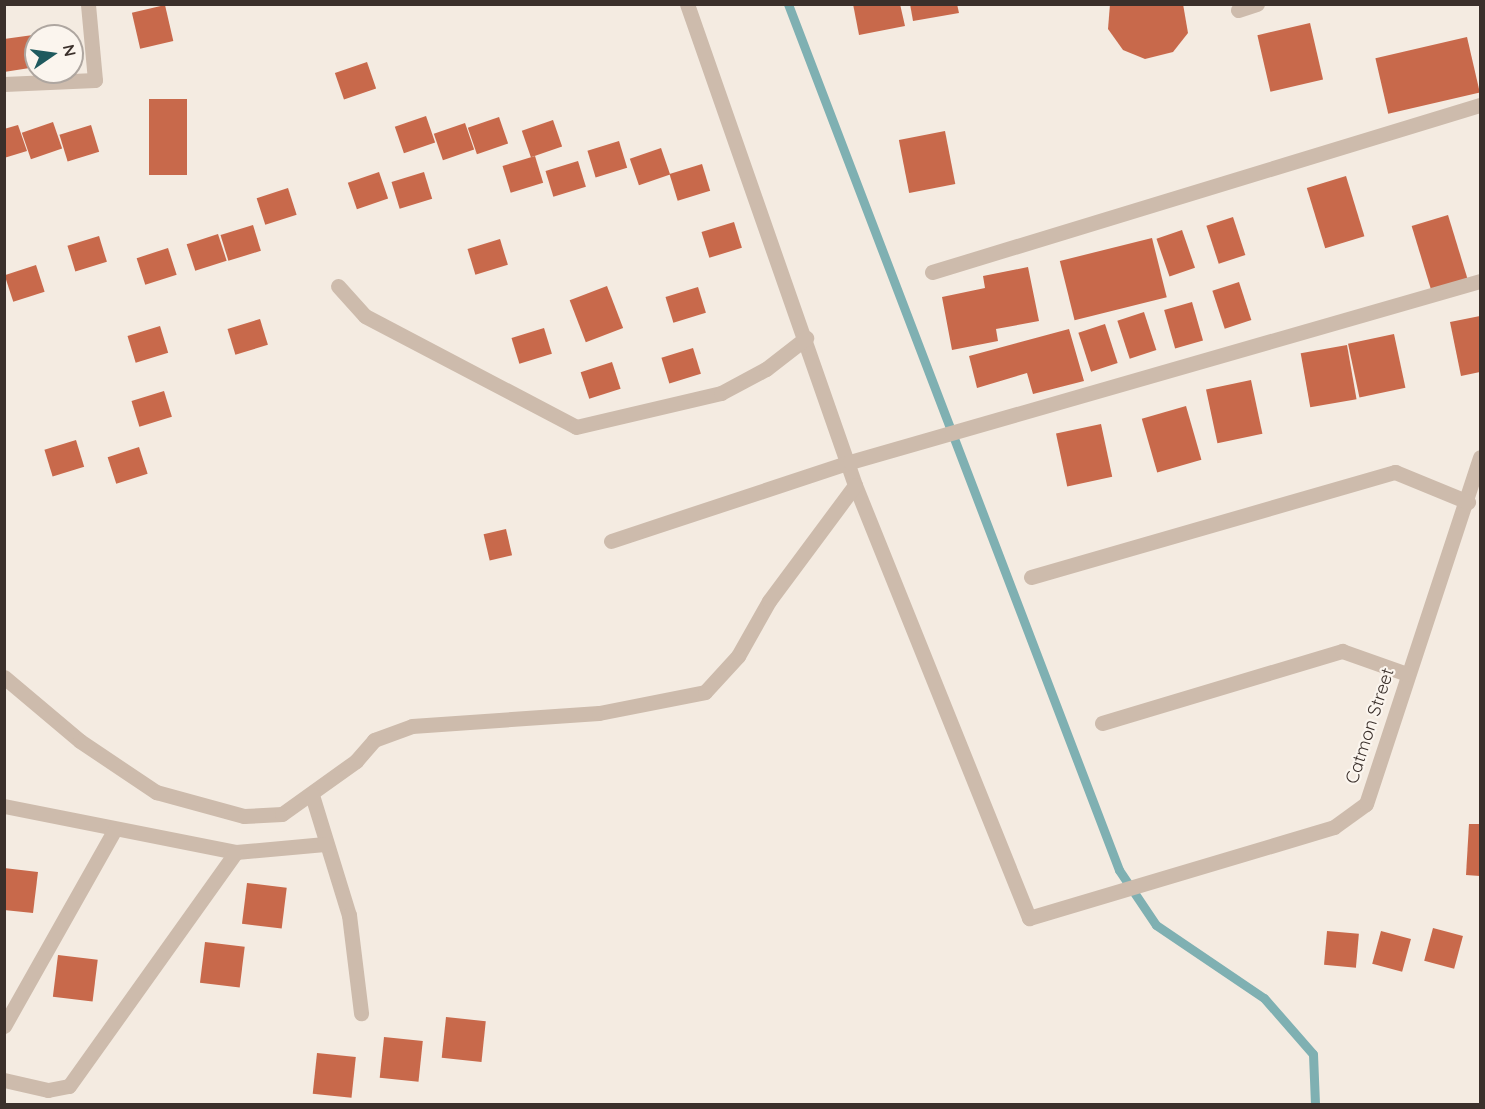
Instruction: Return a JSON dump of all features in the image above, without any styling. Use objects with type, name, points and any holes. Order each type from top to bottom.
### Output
[{"type":"street","points":[[4,84],[95,80],[88,4]]},
{"type":"street","points":[[4,677],[80,741],[156,792],[244,816],[282,814],[312,795],[374,740],[412,726],[599,713],[705,692],[738,656],[769,601],[855,484],[806,338],[687,4]]},
{"type":"street","points":[[1238,10],[1257,4]]},
{"type":"street","points":[[932,272],[1480,105]]},
{"type":"street","points":[[611,541],[849,462],[1480,281]]},
{"type":"street","points":[[338,286],[375,322],[576,427],[721,393],[766,369],[806,338]]},
{"type":"street","name":"Catmon Street","points":[[855,484],[1029,918],[1116,894],[1334,827],[1366,804],[1407,674],[1468,502],[1480,457]]},
{"type":"street","points":[[1031,577],[1395,472],[1468,502]]},
{"type":"street","points":[[1102,723],[1342,651],[1407,674]]},
{"type":"street","points":[[312,795],[325,844],[349,915],[361,1012]]},
{"type":"street","points":[[4,806],[236,852],[325,844]]},
{"type":"street","points":[[4,1026],[115,829]]},
{"type":"street","points":[[4,1080],[48,1090],[69,1086],[236,852]]},
{"type":"building","points":[[853,4],[900,4],[905,26],[859,35]]},
{"type":"building","points":[[910,4],[957,4],[959,13],[913,21]]},
{"type":"building","points":[[1110,4],[1183,4],[1188,33],[1173,52],[1145,59],[1123,50],[1108,29]]},
{"type":"building","points":[[165,5],[173,41],[140,49],[132,13]]},
{"type":"building","points":[[1310,23],[1323,80],[1270,92],[1257,35]]},
{"type":"building","points":[[24,36],[24,69],[4,72],[4,39]]},
{"type":"building","points":[[1467,37],[1480,93],[1388,114],[1375,58]]},
{"type":"building","points":[[367,62],[376,88],[344,100],[335,73]]},
{"type":"building","points":[[149,99],[187,99],[187,175],[149,175]]},
{"type":"building","points":[[426,116],[435,142],[404,153],[395,127]]},
{"type":"building","points":[[499,117],[508,143],[477,154],[468,128]]},
{"type":"building","points":[[553,120],[562,146],[531,157],[522,131]]},
{"type":"building","points":[[53,122],[62,148],[31,159],[22,133]]},
{"type":"building","points":[[465,123],[474,149],[443,160],[434,134]]},
{"type":"building","points":[[18,125],[27,151],[4,158],[4,129]]},
{"type":"building","points":[[91,125],[99,152],[68,161],[59,135]]},
{"type":"building","points":[[945,131],[955,184],[909,193],[899,140]]},
{"type":"building","points":[[619,141],[627,168],[596,177],[587,151]]},
{"type":"building","points":[[661,148],[670,174],[639,185],[630,159]]},
{"type":"building","points":[[535,156],[543,183],[511,193],[502,166]]},
{"type":"building","points":[[578,161],[586,187],[553,197],[545,171]]},
{"type":"building","points":[[702,164],[710,191],[678,201],[669,174]]},
{"type":"building","points":[[379,172],[388,198],[357,209],[348,183]]},
{"type":"building","points":[[424,172],[432,199],[400,209],[391,182]]},
{"type":"building","points":[[1346,176],[1364,236],[1325,248],[1307,188]]},
{"type":"building","points":[[288,188],[297,215],[265,225],[257,198]]},
{"type":"building","points":[[1448,215],[1468,280],[1432,291],[1412,226]]},
{"type":"building","points":[[1233,217],[1245,255],[1219,264],[1206,226]]},
{"type":"building","points":[[734,222],[742,248],[709,258],[701,232]]},
{"type":"building","points":[[253,225],[261,251],[228,261],[220,235]]},
{"type":"building","points":[[1182,230],[1195,268],[1169,277],[1156,239]]},
{"type":"building","points":[[218,234],[227,261],[195,271],[187,244]]},
{"type":"building","points":[[99,236],[107,262],[75,271],[67,246]]},
{"type":"building","points":[[1152,238],[1167,297],[1075,320],[1060,261]]},
{"type":"building","points":[[500,239],[508,265],[475,275],[467,249]]},
{"type":"building","points":[[168,248],[177,275],[145,285],[137,258]]},
{"type":"building","points":[[36,265],[45,292],[13,302],[5,275]]},
{"type":"building","points":[[1028,267],[1039,321],[996,329],[998,341],[952,350],[942,297],[985,288],[983,276]]},
{"type":"building","points":[[1239,282],[1251,320],[1225,329],[1212,291]]},
{"type":"building","points":[[607,286],[623,328],[586,342],[570,300]]},
{"type":"building","points":[[698,287],[706,313],[673,323],[665,297]]},
{"type":"building","points":[[1192,302],[1203,340],[1175,348],[1164,310]]},
{"type":"building","points":[[1144,312],[1156,350],[1130,359],[1117,321]]},
{"type":"building","points":[[1480,316],[1480,372],[1461,376],[1450,322]]},
{"type":"building","points":[[260,319],[268,345],[235,355],[227,329]]},
{"type":"building","points":[[1105,324],[1118,363],[1091,372],[1078,333]]},
{"type":"building","points":[[160,326],[168,353],[136,363],[127,336]]},
{"type":"building","points":[[544,328],[552,354],[519,364],[511,338]]},
{"type":"building","points":[[1069,329],[1084,381],[1033,394],[1027,373],[977,388],[969,356]]},
{"type":"building","points":[[1394,334],[1405,388],[1359,398],[1348,344]]},
{"type":"building","points":[[1347,345],[1357,399],[1310,407],[1301,353]]},
{"type":"building","points":[[693,348],[701,374],[669,383],[661,358]]},
{"type":"building","points":[[612,362],[621,389],[589,399],[581,372]]},
{"type":"building","points":[[1251,380],[1262,434],[1217,443],[1206,390]]},
{"type":"building","points":[[164,391],[172,417],[139,427],[131,401]]},
{"type":"building","points":[[1186,406],[1201,460],[1157,473],[1142,419]]},
{"type":"building","points":[[1101,424],[1112,477],[1067,486],[1056,434]]},
{"type":"building","points":[[76,440],[84,467],[53,476],[44,450]]},
{"type":"building","points":[[139,447],[148,474],[116,484],[108,457]]},
{"type":"building","points":[[506,529],[512,555],[490,560],[484,534]]},
{"type":"building","points":[[1469,824],[1480,824],[1480,876],[1466,875]]},
{"type":"building","points":[[4,868],[38,872],[33,913],[4,910]]},
{"type":"building","points":[[247,883],[287,888],[282,929],[242,924]]},
{"type":"building","points":[[1433,928],[1463,936],[1454,969],[1424,961]]},
{"type":"building","points":[[1327,931],[1359,934],[1356,968],[1324,965]]},
{"type":"building","points":[[1381,931],[1411,939],[1402,972],[1372,964]]},
{"type":"building","points":[[205,942],[245,947],[240,988],[200,983]]},
{"type":"building","points":[[58,955],[98,960],[93,1002],[53,997]]},
{"type":"building","points":[[446,1017],[486,1021],[481,1062],[442,1058]]},
{"type":"building","points":[[384,1037],[423,1041],[419,1082],[380,1078]]},
{"type":"building","points":[[317,1053],[356,1057],[352,1098],[313,1094]]},
{"type":"waterway","points":[[788,4],[1119,870],[1156,925],[1264,998],[1313,1054],[1315,1104]]}]
